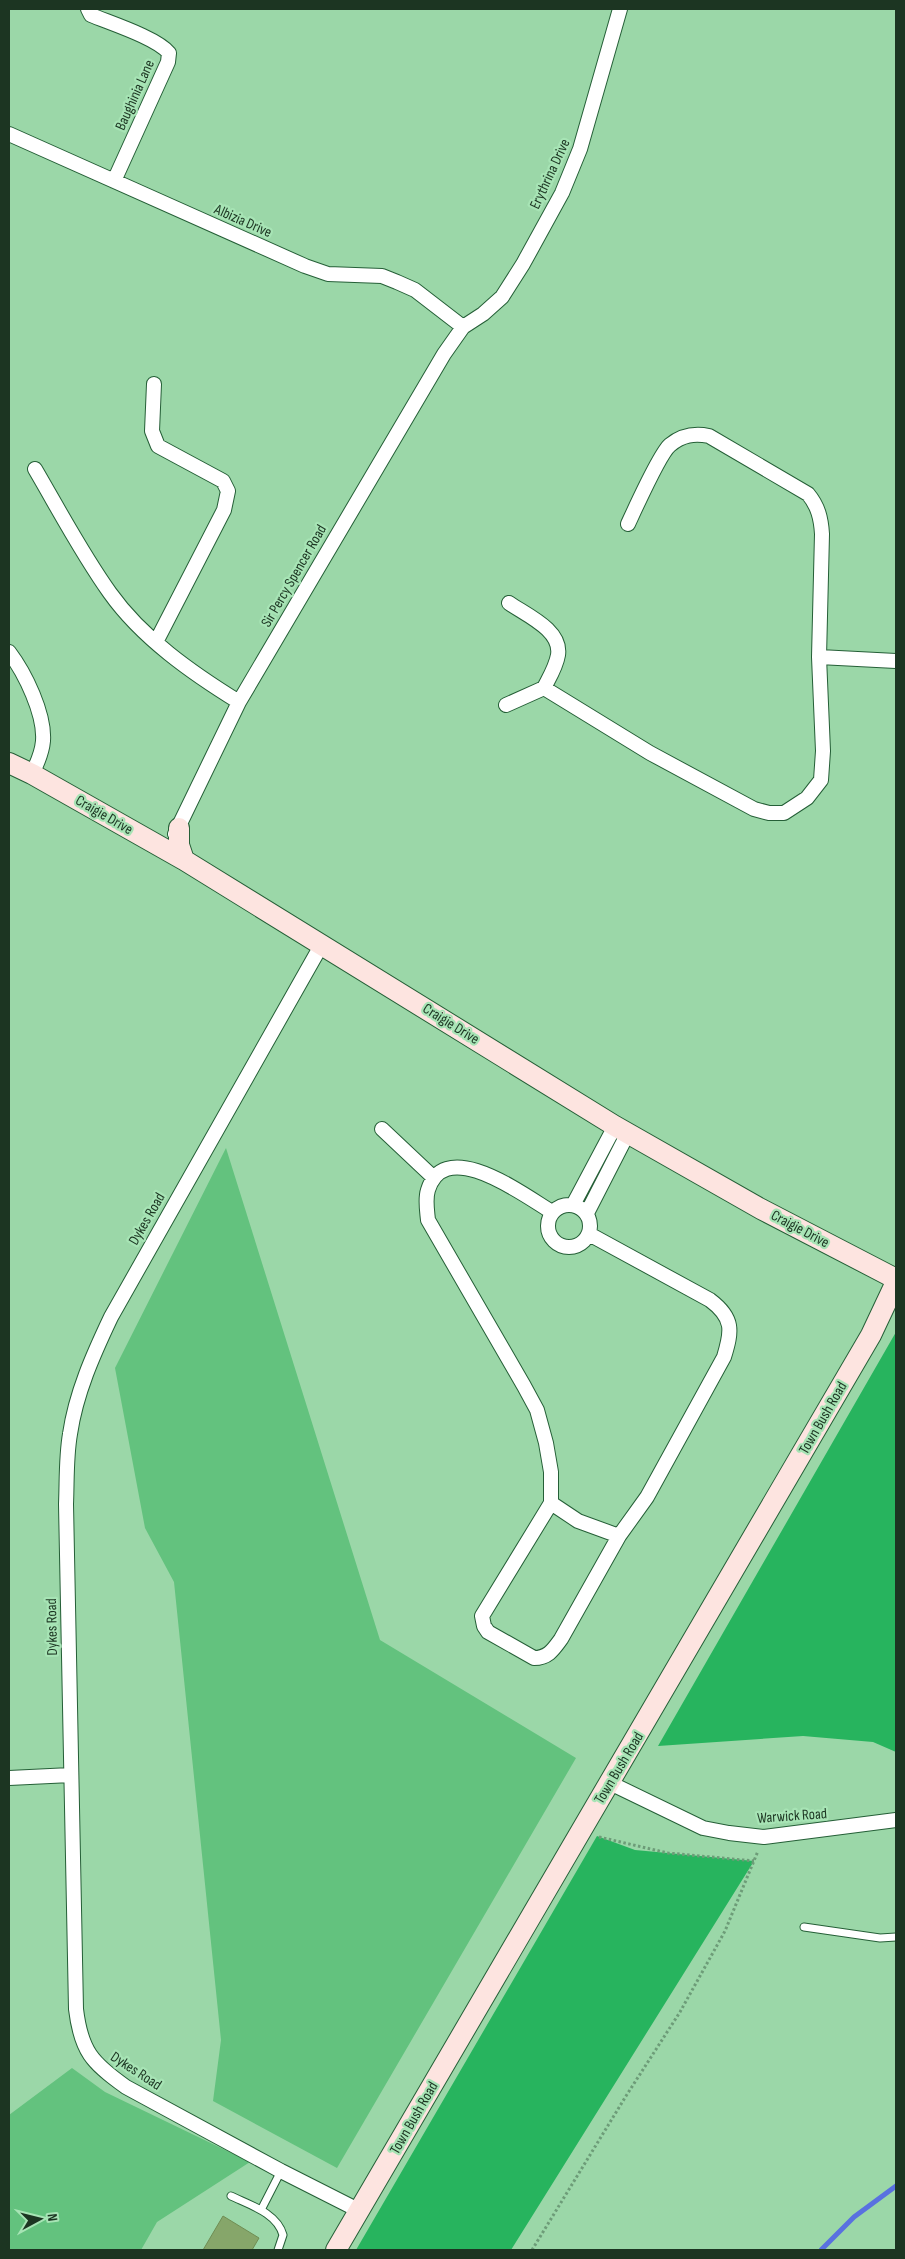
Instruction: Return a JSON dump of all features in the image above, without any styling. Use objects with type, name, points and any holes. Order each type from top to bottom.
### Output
[{"type":"street","name":"Baughinia Lane","points":[[88,9],[91,15],[154,42],[165,48],[169,53],[168,62],[114,182]]},
{"type":"street","name":"Erythrina Drive","points":[[464,327],[483,314],[502,297],[523,264],[562,193],[580,149],[620,9]]},
{"type":"street","name":"Albizia Drive","points":[[9,134],[304,266],[328,274],[382,276],[397,282],[415,290],[464,327]]},
{"type":"street","name":"Sir Percy Spencer Road","points":[[166,850],[179,828],[239,702],[444,354],[464,327]]},
{"type":"street","points":[[154,384],[152,431],[158,446],[223,481],[228,491],[224,510],[156,642]]},
{"type":"street","points":[[544,688],[650,753],[754,809],[769,813],[784,813],[807,798],[821,780],[823,751],[819,656],[822,534],[818,510],[808,494],[710,436],[696,433],[683,437],[668,446],[628,524]]},
{"type":"street","points":[[35,469],[110,593],[127,614],[168,653],[239,702]]},
{"type":"street","points":[[506,705],[544,688],[558,654],[556,640],[548,630],[509,603]]},
{"type":"street","points":[[9,652],[24,675],[35,700],[43,740],[39,760],[32,774]]},
{"type":"street","points":[[819,656],[896,661]]},
{"type":"street","name":"Craigie Drive","points":[[9,763],[32,774],[184,860],[622,1129],[761,1209],[896,1281]]},
{"type":"street","points":[[179,828],[179,845],[184,860]]},
{"type":"street","name":"Dykes Road","points":[[322,944],[110,1317],[75,1406],[69,1435],[66,1504],[76,2009],[78,2028],[87,2052],[102,2070],[126,2087],[281,2171],[360,2211]]},
{"type":"street","points":[[573,1205],[622,1129]]},
{"type":"street","points":[[587,1213],[622,1129]]},
{"type":"street","points":[[382,1130],[434,1178]]},
{"type":"street","points":[[552,1212],[473,1169],[457,1167],[447,1168],[434,1178],[427,1199],[428,1220],[537,1410],[546,1443],[551,1472],[551,1503],[482,1616],[484,1626],[488,1632],[534,1658],[542,1658],[549,1654],[561,1639],[619,1536],[647,1497],[724,1357],[730,1339],[730,1322],[722,1309],[710,1300],[589,1234]]},
{"type":"street","points":[[565,1205],[573,1205],[580,1207],[587,1213],[590,1222],[589,1234],[584,1242],[577,1246],[558,1244],[549,1232],[548,1225],[552,1212],[565,1205]]},
{"type":"street","name":"Town Bush Road","points":[[336,2250],[871,1335],[896,1281]]},
{"type":"street","points":[[551,1503],[578,1521],[619,1536]]},
{"type":"street","points":[[9,1778],[72,1775]]},
{"type":"street","name":"Warwick Road","points":[[610,1783],[703,1828],[764,1837],[896,1820]]},
{"type":"lane","points":[[804,1927],[880,1938],[896,1937]]},
{"type":"lane","points":[[261,2210],[281,2171]]},
{"type":"lane","points":[[231,2196],[261,2210],[277,2221],[283,2235],[278,2250]]},
{"type":"path","points":[[596,1836],[668,1853],[754,1861]]},
{"type":"path","points":[[532,2250],[680,2012],[725,1931],[764,1837]]},
{"type":"green space","points":[[226,1148],[380,1640],[576,1758],[337,2168],[213,2101],[221,2040],[174,1582],[145,1528],[115,1368]]},
{"type":"green space","points":[[896,1332],[896,1752],[873,1742],[803,1736],[658,1746]]},
{"type":"green space","points":[[597,1836],[635,1850],[754,1861],[511,2250],[356,2250]]},
{"type":"green space","points":[[72,2068],[105,2092],[250,2162],[157,2222],[141,2250],[9,2250],[9,2115]]},
{"type":"building","points":[[223,2216],[259,2238],[252,2250],[203,2250]]},
{"type":"waterway","points":[[821,2250],[854,2217],[896,2186]]}]
